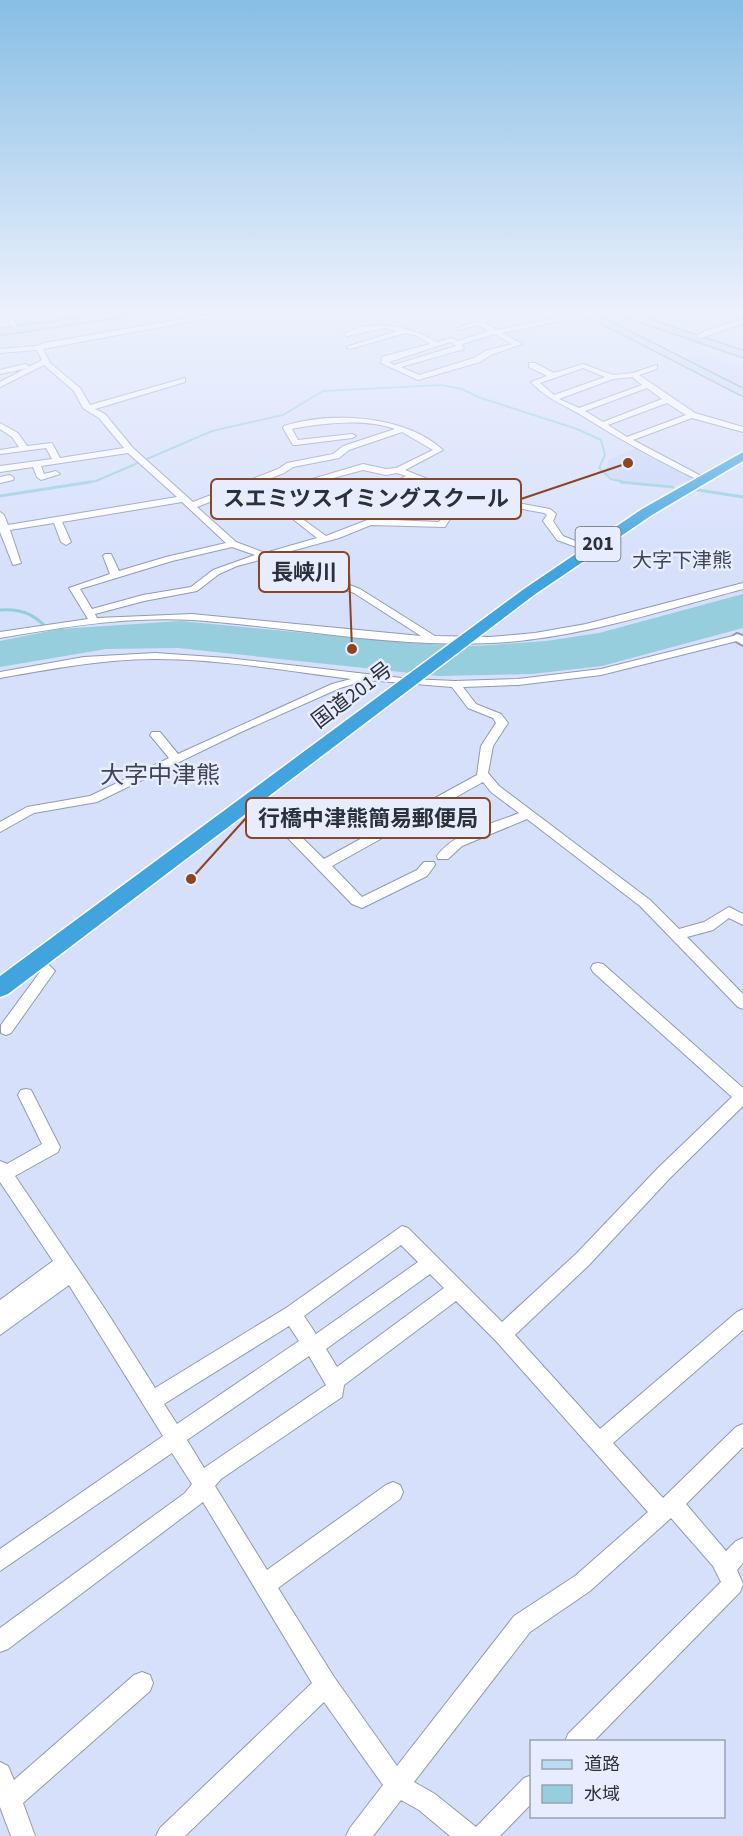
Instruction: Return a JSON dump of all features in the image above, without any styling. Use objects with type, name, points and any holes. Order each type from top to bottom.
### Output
[{"type":"highway","name":"国道201号","points":[[0,988],[461,642],[590,549],[701,478],[743,456]]},
{"type":"street","points":[[80,396],[89,408],[102,416],[130,450],[233,543],[357,591],[433,639]]},
{"type":"street","points":[[89,408],[130,396]]},
{"type":"street","points":[[550,396],[626,440],[701,478]]},
{"type":"street","points":[[553,398],[560,396]]},
{"type":"street","points":[[579,411],[620,396]]},
{"type":"street","points":[[662,396],[692,415],[743,430]]},
{"type":"street","points":[[602,425],[668,400]]},
{"type":"street","points":[[626,440],[692,415]]},
{"type":"street","points":[[296,485],[363,467],[386,472],[398,470],[439,450],[403,429],[387,423],[312,422],[287,428],[296,443],[352,436]]},
{"type":"street","points":[[338,423],[360,443]]},
{"type":"street","points":[[0,425],[15,435],[25,448]]},
{"type":"street","points":[[2,529],[187,502],[281,471],[290,465],[336,456],[343,450],[360,443],[403,429]]},
{"type":"street","points":[[0,452],[49,445],[57,460]]},
{"type":"street","points":[[0,469],[130,450]]},
{"type":"street","points":[[36,464],[41,477],[56,474]]},
{"type":"street","points":[[398,470],[461,495],[550,512],[552,514],[548,521],[560,538],[590,549]]},
{"type":"street","points":[[379,493],[414,476]]},
{"type":"street","points":[[0,480],[10,478]]},
{"type":"street","points":[[0,635],[93,617],[143,598],[194,589],[225,568],[374,522],[442,525],[461,495]]},
{"type":"street","points":[[0,515],[2,529],[16,563]]},
{"type":"street","points":[[57,520],[66,542]]},
{"type":"street","points":[[296,522],[324,539]]},
{"type":"street","points":[[93,617],[74,588],[115,574],[233,543]]},
{"type":"street","points":[[1,554],[12,552]]},
{"type":"street","points":[[108,556],[115,574]]},
{"type":"street","points":[[93,617],[192,617],[461,642],[535,636],[587,627],[743,586]]},
{"type":"street","points":[[0,675],[40,666],[134,656],[227,661],[367,677],[454,684],[518,682],[601,672],[741,638]]},
{"type":"street","points":[[0,828],[31,810],[93,799],[336,686],[367,677]]},
{"type":"street","points":[[454,684],[472,706],[497,717],[502,723],[487,746],[482,773],[495,789],[526,815],[645,903],[743,1003]]},
{"type":"street","points":[[156,735],[176,759]]},
{"type":"street","points":[[323,865],[484,776]]},
{"type":"street","points":[[280,823],[309,805]]},
{"type":"street","points":[[242,807],[280,823],[357,901],[362,903],[422,873],[429,865]]},
{"type":"street","points":[[442,856],[458,843],[526,815]]},
{"type":"street","points":[[675,934],[708,926],[729,912],[743,920]]},
{"type":"street","points":[[6,1029],[48,971],[36,961]]},
{"type":"street","points":[[502,1335],[582,1259],[664,1173],[743,1097],[598,968]]},
{"type":"street","points":[[26,1095],[52,1147],[2,1171],[68,1268],[326,1685],[396,1784],[427,1802],[468,1836]]},
{"type":"street","points":[[151,1401],[292,1314],[402,1234],[502,1335],[600,1442],[666,1507],[734,1581]]},
{"type":"street","points":[[0,1561],[431,1263]]},
{"type":"street","points":[[1,1318],[68,1268]]},
{"type":"street","points":[[335,1380],[457,1289]]},
{"type":"street","points":[[0,1641],[192,1500],[204,1488],[214,1472],[335,1390],[335,1380],[292,1314]]},
{"type":"street","points":[[600,1442],[743,1318]]},
{"type":"street","points":[[358,1836],[522,1624],[549,1609],[597,1571],[743,1434]]},
{"type":"street","points":[[264,1585],[393,1492]]},
{"type":"street","points":[[578,1740],[734,1581],[743,1548]]},
{"type":"street","points":[[9,1800],[142,1683]]},
{"type":"street","points":[[168,1836],[326,1685]]},
{"type":"street","points":[[0,1774],[23,1836]]},
{"type":"street","points":[[484,1836],[530,1787]]},
{"type":"shaded area","points":[[636,448],[695,478],[679,485],[618,480],[606,474],[608,460]]},
{"type":"water","points":[[743,594],[743,628],[602,666],[532,674],[439,676],[178,648],[106,649],[0,667],[0,641],[59,629],[181,621],[408,643],[475,646],[546,641],[599,633]]},
{"type":"waterway","points":[[81,483],[96,481],[212,431],[283,415],[315,396]]},
{"type":"waterway","points":[[475,396],[577,429],[601,440],[605,455],[599,468],[611,479],[627,483]]},
{"type":"waterway","points":[[0,496],[90,482]]},
{"type":"waterway","points":[[621,482],[627,483]]},
{"type":"waterway","points":[[627,483],[673,487]]},
{"type":"waterway","points":[[692,489],[743,497]]},
{"type":"waterway","points":[[0,610],[16,610],[30,615],[42,623],[52,635]]},
{"type":"place","name":"スエミツスイミングスクール","points":[[628,463]]},
{"type":"place","name":"長峡川","points":[[352,649]]},
{"type":"place","name":"行橋中津熊簡易郵便局","points":[[191,879]]},
{"type":"district","name":"大字下津熊","points":[[682,561]]},
{"type":"district","name":"大字中津熊","points":[[160,775]]}]
